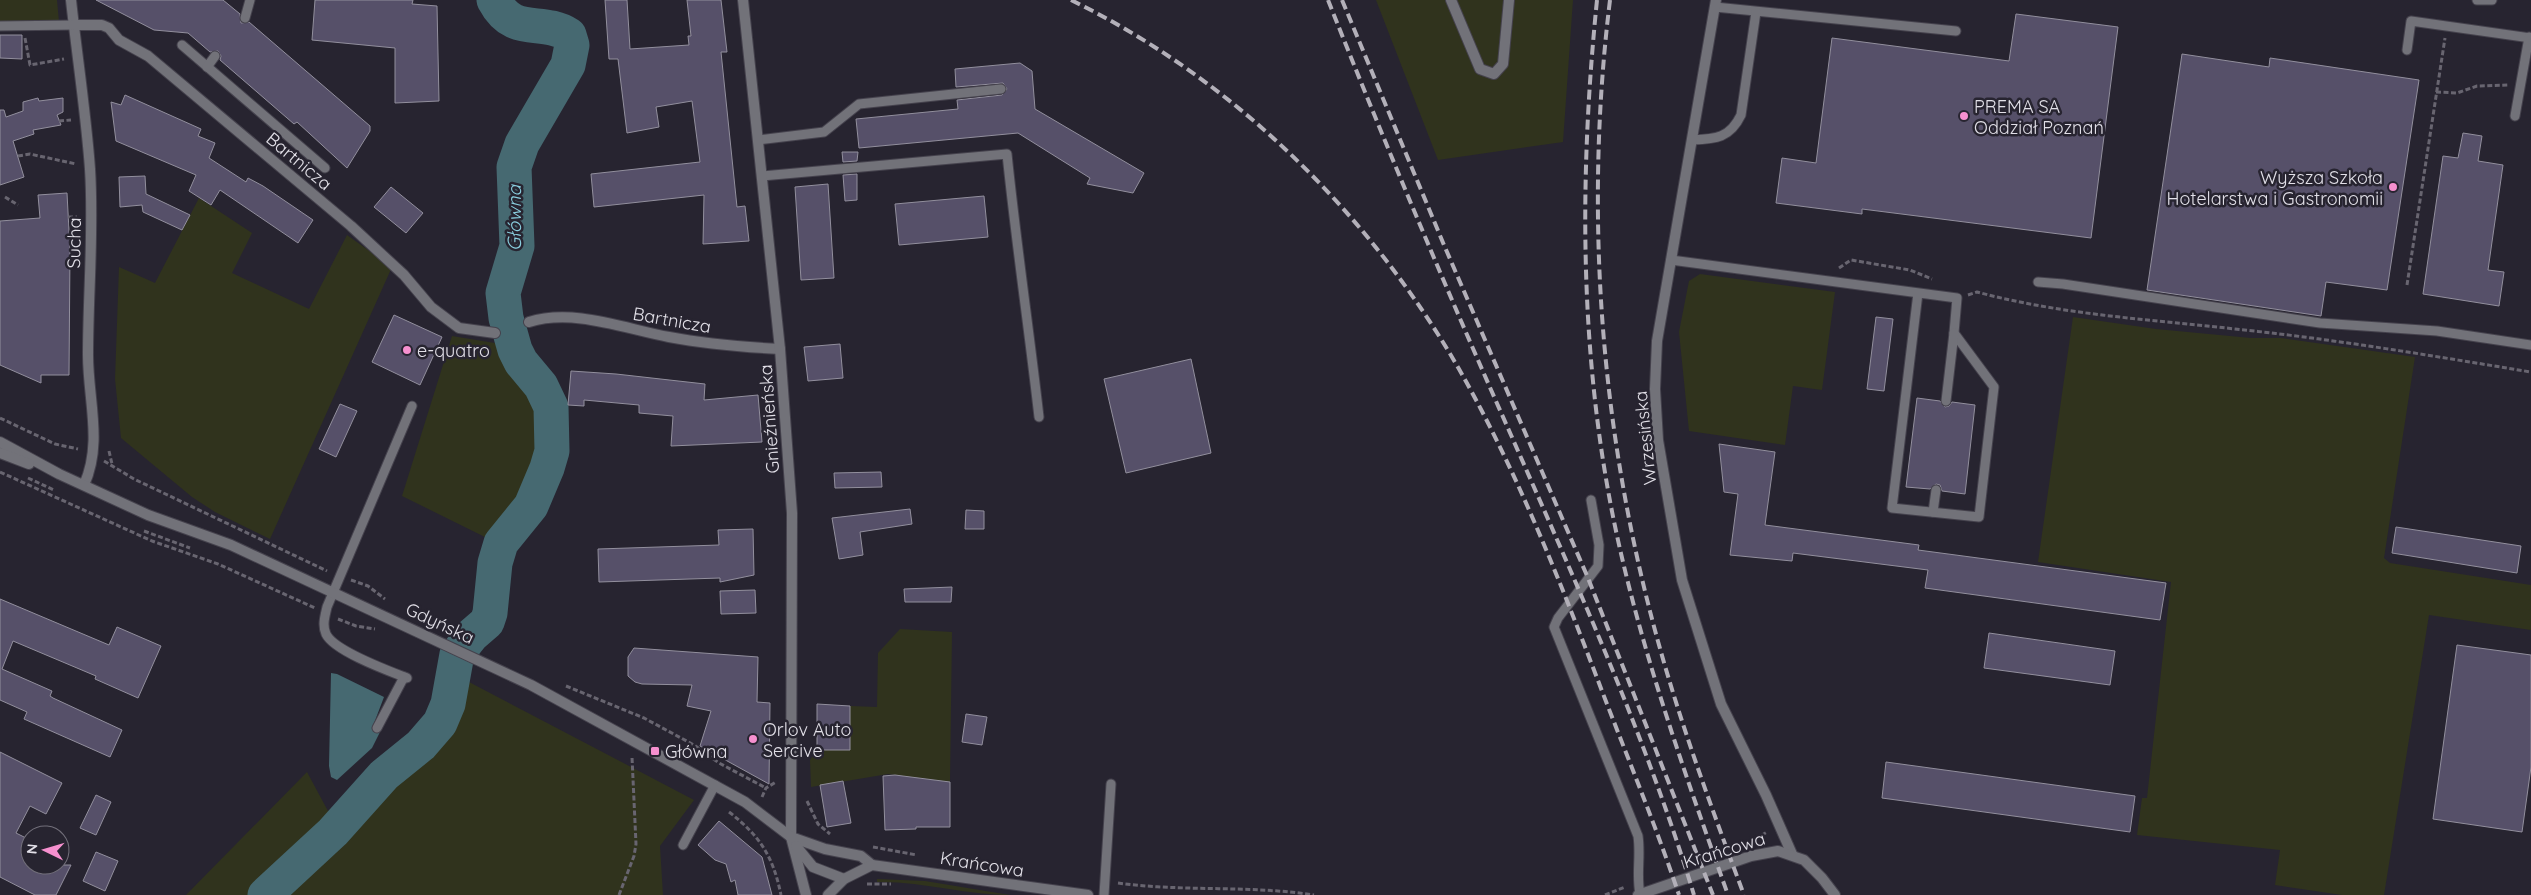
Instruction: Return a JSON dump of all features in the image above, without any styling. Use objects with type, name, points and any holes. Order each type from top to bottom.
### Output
[{"type":"street","name":"Sucha","points":[[71,0],[90,169],[88,356],[95,442],[92,468],[84,485]]},
{"type":"street","name":"Gnieźnieńska","points":[[743,0],[780,349],[792,513],[791,837]]},
{"type":"street","points":[[1451,0],[1480,69],[1494,74],[1503,64],[1509,0]]},
{"type":"street","name":"Wrzesińska","points":[[1715,4],[1657,341],[1655,389],[1658,440],[1682,580],[1721,704],[1766,795],[1792,854]]},
{"type":"street","name":"Bartnicza","points":[[74,25],[102,25],[109,28],[119,40],[148,56],[351,226],[404,275],[431,307],[459,328],[495,333]]},
{"type":"street","name":"Bartnicza","points":[[529,322],[544,319],[582,320],[702,342],[780,349]]},
{"type":"street","name":"Gdyńska","points":[[0,442],[59,474],[148,515],[231,545],[479,659],[566,703],[715,785],[757,810],[791,837]]},
{"type":"street","name":"Gdyńska","points":[[0,454],[59,474]]},
{"type":"street","points":[[791,837],[800,853],[813,867],[844,878]]},
{"type":"street","points":[[791,837],[806,895]]},
{"type":"street","name":"Krańcowa","points":[[791,837],[825,849],[861,856],[872,865],[1088,895]]},
{"type":"street","name":"Krańcowa","points":[[1640,895],[1766,852],[1778,851],[1792,854],[1804,860],[1814,869],[1835,895]]},
{"type":"street","points":[[828,895],[844,878],[872,865]]},
{"type":"lane","points":[[245,18],[250,0]]},
{"type":"lane","points":[[2478,0],[2492,0]]},
{"type":"lane","points":[[1715,4],[1756,12],[1956,31]]},
{"type":"lane","points":[[1692,140],[1717,139],[1732,130],[1741,115],[1756,12]]},
{"type":"lane","points":[[2407,50],[2411,21],[2530,38],[2515,116]]},
{"type":"lane","points":[[0,26],[74,25]]},
{"type":"lane","points":[[182,45],[325,168]]},
{"type":"lane","points":[[207,67],[216,56]]},
{"type":"lane","points":[[758,140],[824,132],[859,104],[1001,89]]},
{"type":"lane","points":[[762,176],[1007,154],[1017,252],[1024,288],[1039,417]]},
{"type":"lane","points":[[1670,260],[1957,298],[1946,402]]},
{"type":"lane","points":[[2038,282],[2063,284],[2320,323],[2437,331],[2531,345]]},
{"type":"lane","points":[[1918,293],[1892,508],[1979,517],[1994,387],[1954,333]]},
{"type":"lane","points":[[377,728],[406,677],[337,646],[326,634],[324,621],[333,592],[412,406]]},
{"type":"lane","points":[[1933,512],[1936,490]]},
{"type":"lane","points":[[1591,500],[1599,545],[1598,566],[1558,618],[1554,626],[1638,836],[1640,850],[1638,881],[1640,895]]},
{"type":"lane","points":[[1104,895],[1111,784]]},
{"type":"lane","points":[[683,844],[715,785]]},
{"type":"path","points":[[2407,285],[2447,26]]},
{"type":"path","points":[[24,33],[30,65],[67,58]]},
{"type":"path","points":[[2436,92],[2457,93],[2477,86],[2521,84]]},
{"type":"path","points":[[60,121],[74,119]]},
{"type":"path","points":[[18,156],[35,155],[79,164]]},
{"type":"path","points":[[5,197],[18,205]]},
{"type":"path","points":[[68,217],[81,217]]},
{"type":"path","points":[[1823,280],[1850,260],[1910,270],[1940,283]]},
{"type":"path","points":[[1957,298],[1976,292],[2037,307],[2235,329],[2400,351],[2531,372]]},
{"type":"path","points":[[0,418],[55,444],[77,448],[134,479],[340,576],[373,589]]},
{"type":"path","points":[[0,472],[152,541],[218,564],[356,626],[383,631]]},
{"type":"path","points":[[557,681],[602,702],[644,718],[694,745],[719,763],[766,788],[776,782],[777,774]]},
{"type":"path","points":[[619,895],[634,856],[636,844],[632,754],[641,759]]},
{"type":"path","points":[[709,796],[748,826],[763,844],[776,870],[781,895]]},
{"type":"path","points":[[806,799],[818,824],[833,836]]},
{"type":"path","points":[[1753,840],[1764,836],[1768,830]]},
{"type":"path","points":[[871,847],[925,856]]},
{"type":"path","points":[[1105,881],[1160,888],[1274,890],[1314,895]]},
{"type":"path","points":[[1605,895],[1638,881]]},
{"type":"path","points":[[859,887],[868,884],[892,884]]},
{"type":"shaded area","points":[[0,0],[57,0],[59,22],[0,21]]},
{"type":"shaded area","points":[[1376,0],[1573,0],[1563,142],[1438,160]]},
{"type":"shaded area","points":[[199,198],[252,233],[232,273],[309,309],[347,235],[392,267],[270,539],[215,512],[192,497],[121,438],[115,379],[119,267],[155,283]]},
{"type":"shaded area","points":[[1700,274],[1835,292],[1822,390],[1793,386],[1785,445],[1689,431],[1679,332],[1689,281]]},
{"type":"shaded area","points":[[2073,317],[2156,329],[2251,338],[2281,338],[2415,357],[2384,558],[2390,563],[2531,585],[2531,630],[2429,615],[2384,895],[2342,895],[2275,885],[2280,850],[2137,835],[2142,798],[2147,798],[2171,582],[2038,562]]},
{"type":"shaded area","points":[[452,336],[507,345],[521,372],[536,390],[541,412],[534,480],[521,506],[495,542],[402,496]]},
{"type":"shaded area","points":[[900,629],[952,632],[950,782],[888,774],[811,787],[810,760],[817,750],[850,750],[850,706],[877,707],[878,653]]},
{"type":"shaded area","points":[[331,673],[337,674],[384,697],[373,726],[381,730],[372,748],[337,780],[331,777],[329,766]]},
{"type":"shaded area","points":[[469,682],[694,800],[660,846],[663,895],[186,895],[307,772],[328,811]]},
{"type":"shaded area","points":[[877,879],[925,881],[1010,895],[977,893],[894,882],[877,882]]},
{"type":"building","points":[[96,0],[223,0],[240,14],[241,23],[249,22],[370,126],[370,131],[347,168],[297,122],[294,124],[220,60],[221,56],[218,51],[210,52],[188,33],[154,30]]},
{"type":"building","points":[[315,0],[413,0],[412,4],[437,6],[439,101],[395,103],[395,48],[312,40]]},
{"type":"building","points":[[605,0],[627,0],[630,49],[689,45],[688,36],[691,36],[687,0],[721,0],[727,52],[721,52],[737,207],[745,206],[749,241],[703,244],[704,195],[594,207],[591,174],[700,162],[692,101],[656,107],[659,127],[627,133],[618,59],[609,59]]},
{"type":"building","name":"PREMA SA Oddział Poznań","points":[[2016,14],[2118,27],[2091,238],[1862,209],[1862,214],[1776,203],[1782,158],[1816,163],[1832,38],[2009,61]]},
{"type":"building","points":[[0,35],[22,35],[22,59],[0,58]]},
{"type":"building","points":[[2182,54],[2269,67],[2270,58],[2419,80],[2387,290],[2326,282],[2321,316],[2147,290]]},
{"type":"building","points":[[1020,63],[1032,71],[1035,109],[1144,173],[1133,193],[1087,184],[1090,178],[1018,133],[859,148],[856,119],[958,109],[957,100],[1002,95],[1007,89],[1003,83],[956,87],[955,69]]},
{"type":"building","points":[[125,95],[201,129],[198,136],[215,143],[209,158],[246,182],[248,178],[263,186],[313,220],[298,243],[220,190],[211,205],[189,191],[196,175],[116,141],[111,102],[121,105]]},
{"type":"building","points":[[38,98],[39,101],[63,98],[63,112],[57,115],[61,125],[33,130],[34,134],[13,141],[24,177],[0,185],[0,110],[4,110],[6,117],[23,111],[23,102]]},
{"type":"building","points":[[2463,133],[2482,136],[2478,161],[2503,165],[2488,270],[2504,272],[2499,306],[2423,294],[2443,156],[2458,158]]},
{"type":"building","points":[[842,152],[858,152],[857,161],[843,162]]},
{"type":"building","points":[[857,174],[857,200],[845,201],[843,175]]},
{"type":"building","points":[[145,176],[146,194],[190,215],[182,230],[143,212],[142,205],[120,207],[119,177]]},
{"type":"building","points":[[828,184],[834,278],[801,280],[795,187]]},
{"type":"building","points":[[391,187],[423,213],[406,233],[374,207]]},
{"type":"building","points":[[67,193],[70,250],[69,375],[41,375],[41,383],[0,365],[0,221],[40,218],[38,195]]},
{"type":"building","points":[[984,196],[988,237],[899,245],[895,204]]},
{"type":"building","name":"e-quatro","points":[[394,315],[442,337],[420,385],[372,362]]},
{"type":"building","points":[[1876,317],[1893,319],[1884,391],[1867,389]]},
{"type":"building","points":[[840,344],[843,378],[808,381],[804,347]]},
{"type":"building","points":[[1191,359],[1211,453],[1126,473],[1104,379]]},
{"type":"building","points":[[571,371],[705,384],[704,400],[758,395],[762,442],[671,446],[673,416],[639,413],[639,405],[584,400],[584,406],[568,405]]},
{"type":"building","points":[[1917,398],[1940,401],[1945,407],[1949,406],[1952,402],[1975,405],[1965,494],[1942,491],[1940,485],[1936,484],[1930,489],[1906,487]]},
{"type":"building","points":[[340,404],[357,411],[336,457],[319,449]]},
{"type":"building","points":[[1719,444],[1775,452],[1765,525],[1919,545],[1918,550],[2166,583],[2160,620],[1925,588],[1928,570],[1793,553],[1792,561],[1730,555],[1738,494],[1724,492]]},
{"type":"building","points":[[881,472],[882,487],[835,488],[834,473]]},
{"type":"building","points":[[910,509],[912,524],[860,532],[863,555],[839,559],[832,518]]},
{"type":"building","points":[[966,510],[984,511],[984,529],[965,529]]},
{"type":"building","points":[[2396,527],[2521,546],[2517,573],[2392,553]]},
{"type":"building","points":[[753,529],[754,575],[720,582],[720,578],[599,582],[598,549],[719,545],[718,530]]},
{"type":"building","points":[[952,587],[951,602],[905,602],[904,589]]},
{"type":"building","points":[[755,590],[756,613],[721,614],[720,591]]},
{"type":"building","points":[[0,599],[109,645],[117,627],[161,646],[138,698],[95,679],[96,676],[13,641],[2,669],[52,691],[50,696],[53,698],[122,730],[110,757],[24,719],[27,712],[0,700]]},
{"type":"building","points":[[1989,633],[2115,651],[2110,685],[1984,668]]},
{"type":"building","points":[[2457,645],[2531,655],[2531,767],[2522,832],[2433,819]]},
{"type":"building","points":[[634,648],[758,657],[757,702],[770,703],[769,784],[700,746],[711,711],[687,706],[692,685],[642,684],[635,682],[628,676],[628,657]]},
{"type":"building","points":[[817,704],[850,706],[850,750],[817,750]]},
{"type":"building","points":[[966,714],[987,717],[982,745],[962,742]]},
{"type":"building","points":[[0,752],[62,783],[46,814],[30,806],[16,833],[20,835],[20,875],[66,875],[56,895],[35,895],[0,877]]},
{"type":"building","points":[[1886,762],[2135,796],[2130,832],[1882,798]]},
{"type":"building","points":[[895,775],[950,782],[950,827],[916,827],[916,829],[885,830],[883,776]]},
{"type":"building","points":[[843,781],[851,823],[827,827],[820,785]]},
{"type":"building","points":[[96,795],[111,802],[96,835],[80,828]]},
{"type":"building","points":[[719,821],[762,857],[772,895],[738,895],[735,880],[731,882],[726,864],[715,860],[698,845]]},
{"type":"building","points":[[96,852],[118,861],[105,891],[83,881]]},
{"type":"waterway","name":"Główna","points":[[265,895],[333,832],[384,775],[421,745],[440,723],[448,704],[457,654],[472,635],[487,622],[490,613],[495,563],[501,543],[531,506],[552,451],[551,407],[541,386],[521,362],[515,350],[506,318],[503,293],[517,246],[514,167],[522,144],[568,65],[572,45],[569,35],[559,30],[519,23],[510,19],[502,12],[494,0]]},
{"type":"railway","points":[[1071,0],[1130,32],[1187,69],[1241,110],[1292,156],[1339,205],[1383,257],[1423,312],[1459,369],[1519,487],[1570,609],[1642,793],[1679,895]]},
{"type":"railway","points":[[1328,0],[1440,273],[1609,662],[1654,778],[1694,895]]},
{"type":"railway","points":[[1342,0],[1444,245],[1588,578],[1713,895]]},
{"type":"railway","points":[[1597,0],[1587,141],[1585,211],[1586,282],[1590,353],[1608,493],[1623,562],[1645,647],[1671,730],[1728,895]]},
{"type":"railway","points":[[1610,0],[1602,79],[1598,159],[1598,239],[1602,319],[1610,399],[1622,478],[1637,556],[1656,634],[1697,766],[1744,895]]},
{"type":"place","name":"PREMA SA Oddział Poznań","points":[[1964,116]]},
{"type":"place","name":"Wyższa Szkoła Hotelarstwa i Gastronomii","points":[[2393,187]]},
{"type":"place","name":"e-quatro","points":[[407,350]]},
{"type":"place","name":"Orlov Auto Sercive","points":[[753,739]]},
{"type":"place","name":"Główna","points":[[655,751]]}]
